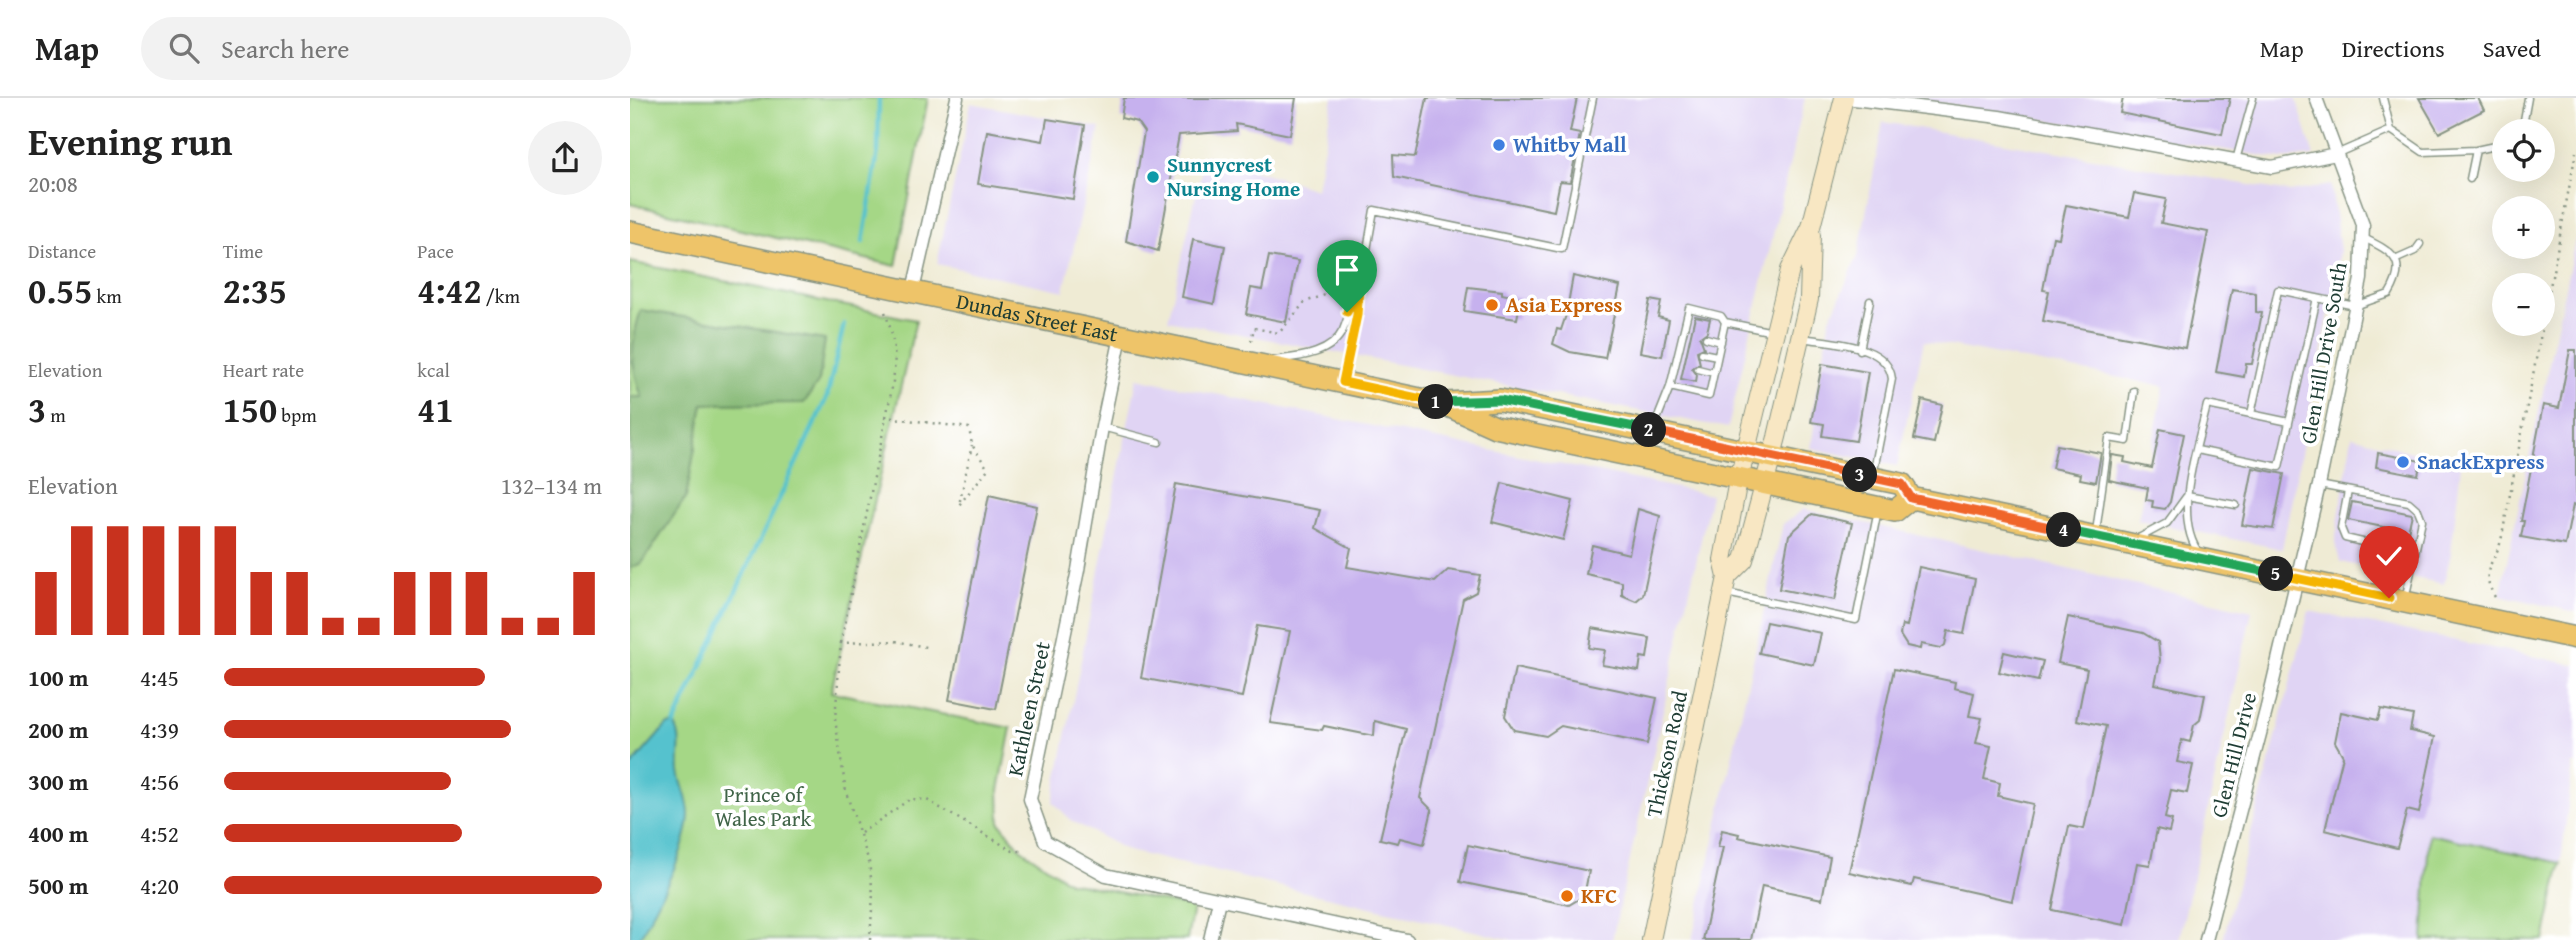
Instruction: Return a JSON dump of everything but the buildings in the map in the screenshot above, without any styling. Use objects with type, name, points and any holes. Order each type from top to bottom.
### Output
[{"type":"main road","name":"Thickson Road","points":[[1651,940],[1726,584],[1723,560],[1740,478],[1790,270],[1811,227],[1845,98]]},
{"type":"main road","name":"Thickson Road","points":[[1726,584],[1744,560],[1772,457],[1809,299],[1811,227]]},
{"type":"main road","name":"Dundas Street East","points":[[630,232],[1444,404],[1495,427],[1878,508],[1895,511],[1911,498]]},
{"type":"main road","name":"Dundas Street East","points":[[1444,404],[1500,400],[1653,431],[1902,484],[1911,498],[2576,638]]},
{"type":"street","points":[[913,290],[957,98]]},
{"type":"street","points":[[1845,98],[1999,117],[2272,167],[2336,155]]},
{"type":"street","name":"Glen Hill Drive South","points":[[2297,578],[2361,279],[2362,225],[2316,98]]},
{"type":"street","name":"Kathleen Street","points":[[1121,336],[1078,570],[1030,799],[1045,841],[1106,875],[1362,935],[1407,940]]},
{"type":"street","name":"Glen Hill Drive","points":[[2206,940],[2297,578]]},
{"type":"street","points":[[1210,940],[1219,900]]},
{"type":"lane","points":[[1343,382],[1374,209],[1562,249],[1593,98]]},
{"type":"lane","points":[[2236,160],[2253,98]]},
{"type":"lane","points":[[2383,98],[2390,130],[2423,152],[2476,150],[2492,147]]},
{"type":"lane","points":[[2524,119],[2528,98]]},
{"type":"lane","points":[[2336,155],[2390,130]]},
{"type":"lane","points":[[2470,178],[2476,150]]},
{"type":"lane","points":[[2251,414],[2278,290],[2355,306],[2389,294],[2398,271],[2397,259],[2391,251],[2362,237]]},
{"type":"lane","points":[[2397,259],[2415,251],[2420,244]]},
{"type":"lane","points":[[1251,363],[1295,357],[1332,344],[1343,329],[1359,288]]},
{"type":"lane","points":[[2197,450],[2279,467],[2317,298]]},
{"type":"lane","points":[[1860,350],[1870,302]]},
{"type":"lane","points":[[1653,431],[1670,387],[1679,347],[1687,334],[1689,308],[1721,316],[1725,322],[1775,332]]},
{"type":"lane","points":[[1670,387],[1709,396],[1725,322]]},
{"type":"lane","points":[[1800,337],[1860,350],[1881,357],[1890,367],[1892,379],[1872,478]]},
{"type":"lane","points":[[1706,338],[1721,341]]},
{"type":"lane","points":[[1679,347],[1688,349]]},
{"type":"lane","points":[[1702,353],[1717,356]]},
{"type":"lane","points":[[1675,364],[1683,366]]},
{"type":"lane","points":[[1698,369],[1714,373]]},
{"type":"lane","points":[[2096,537],[2109,438],[2126,441],[2134,391]]},
{"type":"lane","points":[[2207,560],[2199,553],[2189,535],[2188,496],[2207,405],[2289,422]]},
{"type":"lane","points":[[1102,428],[1159,442]]},
{"type":"lane","points":[[2319,485],[2409,502],[2418,510],[2422,520],[2404,601]]},
{"type":"lane","points":[[2348,491],[2341,528],[2345,538],[2414,554]]},
{"type":"lane","points":[[2188,496],[2236,505]]},
{"type":"lane","points":[[2122,542],[2141,538],[2167,523],[2188,496]]},
{"type":"lane","points":[[1726,584],[1856,620],[1878,508]]},
{"type":"path","points":[[2495,597],[2486,580],[2487,573],[2501,541],[2576,152]]},
{"type":"path","points":[[1251,341],[1254,328],[1279,333],[1305,302],[1325,295]]},
{"type":"path","points":[[870,940],[873,894],[869,862],[845,792],[835,719],[841,643],[897,367],[894,335],[885,312]]},
{"type":"path","points":[[886,417],[969,428],[972,445],[988,469],[959,505],[972,445]]},
{"type":"path","points":[[841,643],[895,641],[926,647]]},
{"type":"path","points":[[861,833],[910,799],[927,800],[1013,851],[1025,851]]},
{"type":"shaded area","points":[[1333,98],[1805,98],[1728,428],[1168,320],[1205,155],[1316,189]]},
{"type":"shaded area","points":[[1911,98],[2296,98],[2314,156],[2282,159]]},
{"type":"shaded area","points":[[971,103],[1100,128],[1064,291],[937,264]]},
{"type":"shaded area","points":[[1883,122],[2290,192],[2331,185],[2340,250],[2337,273],[2282,549],[2138,520],[2164,386],[1924,341],[1897,466],[1811,448],[1829,321],[1858,256]]},
{"type":"shaded area","points":[[2576,236],[2576,612],[2500,595]]},
{"type":"shaded area","points":[[1137,378],[1711,495],[1612,940],[1513,940],[1128,851],[1072,821],[1053,802]]},
{"type":"shaded area","points":[[2352,436],[2461,465],[2451,553],[2444,584],[2340,562],[2335,542]]},
{"type":"shaded area","points":[[1804,509],[2252,611],[2179,940],[1692,940],[1783,524]]},
{"type":"shaded area","points":[[2309,611],[2576,665],[2576,764],[2573,764],[2561,863],[2430,834],[2423,940],[2223,940]]},
{"type":"green space","points":[[630,98],[928,98],[896,266],[630,204]]},
{"type":"green space","name":"Prince of Wales Park","points":[[630,262],[916,320],[831,692],[1011,728],[999,790],[1000,823],[1021,849],[1069,882],[1193,907],[1187,940],[630,940]]},
{"type":"green space","points":[[641,310],[825,340],[819,381],[804,403],[703,404],[686,497],[642,563],[630,568],[630,397],[642,397],[635,375],[633,354]]},
{"type":"green space","points":[[2429,834],[2561,863],[2544,940],[2423,940]]},
{"type":"water","points":[[674,724],[679,741],[679,771],[689,809],[687,829],[670,879],[639,940],[630,940],[630,767],[667,725]]},
{"type":"waterway","points":[[863,242],[878,151],[879,98]]},
{"type":"waterway","points":[[674,724],[827,397],[844,324]]},
{"type":"place","name":"Whitby Mall","points":[[1499,145]]},
{"type":"place","name":"Sunnycrest Nursing Home","points":[[1153,177]]},
{"type":"place","name":"Asia Express","points":[[1492,305]]},
{"type":"place","name":"SnackExpress","points":[[2403,462]]},
{"type":"place","name":"KFC","points":[[1567,896]]},
{"type":"route","points":[[1347,312],[1359,288],[1357,315],[1343,382],[1444,404],[1500,400],[1653,431],[1902,484],[1911,498],[2389,598]]}]
